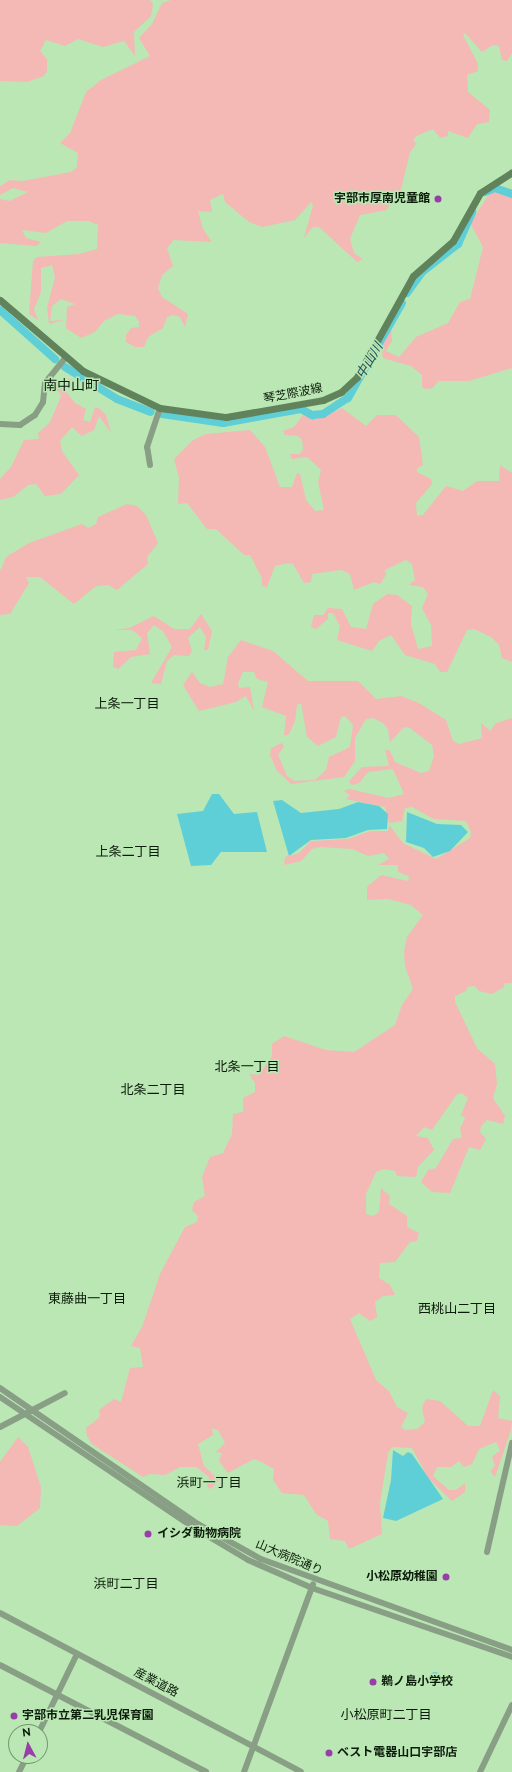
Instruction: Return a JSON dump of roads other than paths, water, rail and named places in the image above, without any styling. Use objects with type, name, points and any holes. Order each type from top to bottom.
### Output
[{"type":"main road","name":"琴芝際波線","points":[[0,300],[66,357],[103,383],[160,408],[226,417],[323,400],[341,392],[361,372],[413,276],[453,241],[480,193],[512,172]]},
{"type":"street","points":[[0,424],[20,425],[35,414],[43,402],[45,383],[66,357]]},
{"type":"street","points":[[150,465],[147,447],[160,408]]},
{"type":"street","name":"山大病院通り","points":[[0,1388],[221,1538],[314,1581],[512,1650]]},
{"type":"street","points":[[0,1427],[65,1393]]},
{"type":"street","name":"山大病院通り","points":[[0,1397],[217,1543],[312,1588],[512,1657]]},
{"type":"street","points":[[487,1552],[512,1443]]},
{"type":"street","points":[[244,1772],[314,1581]]},
{"type":"street","name":"産業道路","points":[[0,1613],[301,1772]]},
{"type":"street","points":[[43,1724],[77,1654]]},
{"type":"street","points":[[0,1665],[56,1697],[206,1772]]},
{"type":"street","points":[[480,1772],[512,1705]]},
{"type":"water","points":[[212,794],[219,794],[234,814],[257,812],[267,852],[221,852],[211,865],[191,866],[177,814],[203,811]]},
{"type":"water","points":[[282,800],[301,813],[339,809],[358,802],[379,806],[388,814],[387,829],[368,830],[346,838],[311,840],[289,856],[273,801]]},
{"type":"water","points":[[407,812],[437,824],[461,825],[468,832],[450,851],[433,857],[424,848],[406,842]]},
{"type":"water","points":[[393,1450],[403,1456],[408,1452],[412,1454],[443,1499],[396,1521],[383,1518],[391,1480]]},
{"type":"water","points":[[435,1672],[439,1674],[441,1678],[439,1682],[435,1684],[431,1682],[429,1678],[431,1674]]},
{"type":"waterway","name":"中山川","points":[[485,192],[495,188],[512,194]]},
{"type":"waterway","name":"中山川","points":[[407,293],[422,272],[458,244],[472,212]]},
{"type":"waterway","name":"中山川","points":[[162,414],[223,423],[301,409],[312,415],[323,414],[348,398],[402,303]]},
{"type":"waterway","name":"中山川","points":[[0,310],[55,359]]},
{"type":"waterway","name":"中山川","points":[[65,367],[117,399],[151,412]]},
{"type":"place","name":"宇部市厚南児童館","points":[[438,199]]},
{"type":"place","name":"イシダ動物病院","points":[[148,1534]]},
{"type":"place","name":"小松原幼稚園","points":[[446,1577]]},
{"type":"place","name":"鵜ノ島小学校","points":[[373,1682]]},
{"type":"place","name":"宇部市立第二乳児保育園","points":[[14,1716]]},
{"type":"place","name":"ベスト電器山口宇部店","points":[[329,1753]]},
{"type":"district","name":"南中山町","points":[[71,385]]},
{"type":"district","name":"上条一丁目","points":[[127,704]]},
{"type":"district","name":"上条二丁目","points":[[128,852]]},
{"type":"district","name":"北条一丁目","points":[[247,1067]]},
{"type":"district","name":"北条二丁目","points":[[153,1090]]},
{"type":"district","name":"東藤曲一丁目","points":[[87,1299]]},
{"type":"district","name":"西桃山二丁目","points":[[457,1309]]},
{"type":"district","name":"浜町一丁目","points":[[209,1483]]},
{"type":"district","name":"浜町二丁目","points":[[126,1584]]},
{"type":"district","name":"小松原町二丁目","points":[[386,1715]]}]
